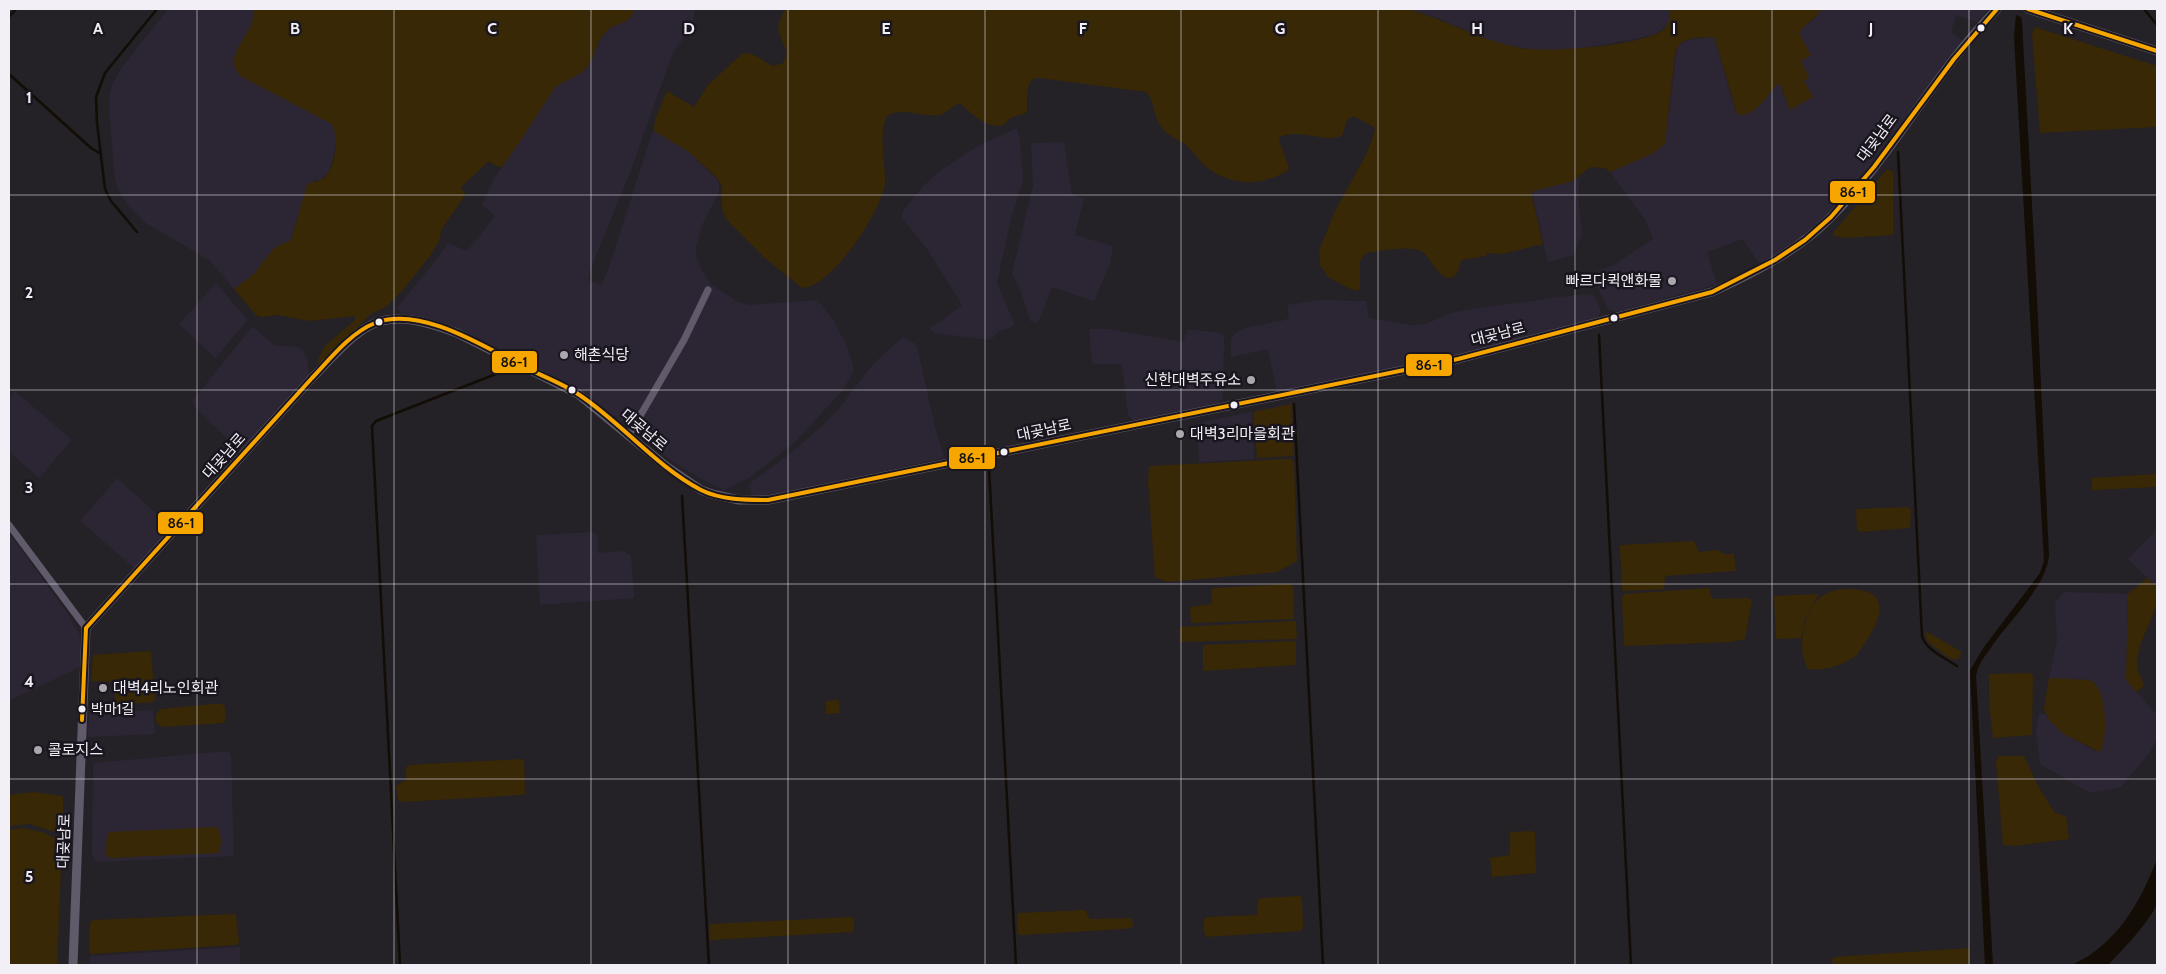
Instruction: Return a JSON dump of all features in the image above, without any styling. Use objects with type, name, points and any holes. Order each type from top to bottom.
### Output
[{"type":"street","name":"대곶남로","points":[[73,965],[86,628],[312,378],[347,342],[379,321],[402,318],[420,320],[457,333],[578,394],[679,475],[706,492],[739,500],[768,500],[1458,359],[1698,297],[1753,272],[1805,240],[1830,219],[1863,180],[1960,52],[1997,9]]},
{"type":"street","points":[[2028,9],[2157,52]]},
{"type":"street","points":[[629,435],[684,340],[708,290]]},
{"type":"street","points":[[9,525],[86,628]]},
{"type":"shaded area","points":[[168,9],[253,9],[254,20],[248,31],[242,77],[330,123],[335,127],[337,134],[328,173],[320,180],[315,180],[298,214],[291,240],[274,248],[254,274],[234,289],[210,261],[146,223],[126,203],[115,180],[109,110],[112,85],[122,67]]},
{"type":"shaded area","points":[[253,9],[634,9],[633,14],[628,20],[612,27],[604,34],[590,63],[584,70],[554,89],[502,167],[496,166],[489,161],[463,185],[461,189],[465,193],[464,197],[441,230],[440,239],[430,256],[402,291],[386,307],[371,314],[320,364],[317,362],[325,346],[355,320],[355,316],[309,321],[278,315],[261,317],[256,315],[234,289],[254,274],[274,248],[291,240],[307,185],[324,178],[328,173],[334,159],[336,142],[330,123],[242,77],[235,69],[236,53],[250,28]]},
{"type":"shaded area","points":[[634,9],[695,9],[692,28],[673,52],[630,173],[596,255],[588,280],[601,285],[608,270],[653,130],[689,152],[719,182],[719,192],[702,225],[696,247],[696,256],[701,269],[712,285],[736,301],[749,305],[817,300],[834,321],[846,344],[853,364],[853,372],[843,390],[794,443],[750,477],[724,490],[672,461],[591,398],[565,382],[462,331],[438,322],[401,313],[398,309],[399,305],[448,243],[467,251],[495,216],[482,205],[493,180],[554,89],[560,83],[586,69],[607,30],[631,18]]},
{"type":"shaded area","points":[[786,9],[1408,9],[1505,44],[1520,48],[1550,50],[1616,44],[1652,36],[1667,26],[1670,9],[1822,9],[1799,33],[1811,55],[1801,61],[1809,77],[1804,81],[1813,97],[1790,110],[1780,84],[1777,84],[1755,110],[1743,115],[1737,114],[1715,39],[1712,37],[1689,39],[1680,44],[1675,54],[1665,144],[1652,154],[1610,172],[1605,168],[1590,167],[1573,181],[1534,191],[1532,197],[1543,244],[1502,254],[1487,253],[1486,256],[1462,260],[1458,271],[1453,277],[1448,278],[1438,271],[1425,254],[1415,249],[1394,249],[1366,253],[1360,261],[1360,289],[1357,291],[1328,277],[1320,265],[1319,251],[1334,213],[1367,153],[1375,130],[1373,126],[1353,116],[1347,120],[1342,136],[1327,138],[1295,134],[1280,137],[1279,141],[1289,167],[1287,171],[1266,180],[1245,182],[1223,177],[1213,172],[1186,145],[1165,131],[1159,124],[1151,99],[1146,92],[1040,78],[1034,78],[1029,86],[1027,112],[1012,117],[1003,125],[997,126],[986,123],[961,104],[955,105],[940,115],[933,116],[901,112],[888,115],[882,138],[885,183],[882,196],[875,211],[853,246],[827,276],[814,285],[802,288],[766,259],[725,218],[722,208],[722,185],[714,175],[689,152],[653,130],[656,117],[667,91],[694,107],[708,85],[742,54],[750,53],[773,66],[783,63],[787,53],[780,36],[779,21]]},
{"type":"shaded area","points":[[1408,9],[1670,9],[1670,12],[1669,22],[1663,29],[1653,35],[1598,46],[1548,51],[1493,42],[1435,17]]},
{"type":"shaded area","points":[[1822,9],[1988,9],[1977,22],[1956,15],[1951,33],[1963,41],[1843,201],[1805,235],[1762,262],[1758,262],[1743,239],[1707,252],[1717,284],[1619,312],[1609,310],[1597,286],[1584,279],[1612,266],[1653,239],[1646,221],[1610,172],[1652,154],[1665,144],[1677,47],[1687,40],[1712,37],[1715,39],[1735,110],[1746,114],[1758,107],[1777,84],[1780,84],[1785,99],[1804,80],[1801,61],[1811,55],[1799,33]]},
{"type":"shaded area","points":[[2016,15],[2021,17],[2022,22],[2049,556],[2041,580],[2034,592],[1984,657],[1976,676],[1993,965],[1985,965],[1970,670],[1984,647],[2040,573],[2044,561],[2014,37]]},
{"type":"shaded area","points":[[2035,27],[2157,66],[2157,127],[2040,133],[2032,34]]},
{"type":"shaded area","points":[[1017,128],[1023,181],[1011,219],[997,282],[1015,325],[998,332],[992,339],[987,340],[935,333],[929,329],[962,305],[927,249],[902,218],[903,211],[922,187],[941,170],[976,147]]},
{"type":"shaded area","points":[[1064,142],[1072,194],[1084,198],[1075,235],[1113,246],[1110,264],[1094,301],[1052,287],[1038,323],[1031,322],[1020,289],[1012,273],[1033,186],[1031,143]]},
{"type":"shaded area","points":[[1887,169],[1893,172],[1893,235],[1846,238],[1834,236],[1833,233]]},
{"type":"shaded area","points":[[1579,177],[1582,235],[1573,256],[1548,262],[1532,193],[1573,181]]},
{"type":"shaded area","points":[[216,283],[248,320],[215,358],[179,324]]},
{"type":"shaded area","points":[[1584,294],[1593,295],[1596,300],[1600,308],[1597,318],[1468,353],[1374,374],[1277,392],[1268,349],[1231,357],[1231,340],[1234,334],[1245,328],[1285,320],[1289,317],[1287,305],[1319,300],[1366,301],[1369,318],[1411,325],[1426,324],[1451,313],[1472,309]]},
{"type":"shaded area","points":[[251,328],[254,328],[274,345],[297,347],[303,350],[307,357],[309,376],[244,448],[238,449],[199,411],[193,404],[193,400]]},
{"type":"shaded area","points":[[1089,329],[1108,329],[1183,342],[1188,329],[1220,333],[1224,336],[1223,398],[1215,405],[1134,421],[1128,415],[1122,364],[1092,364]]},
{"type":"shaded area","points":[[903,337],[916,344],[944,458],[780,494],[752,497],[750,483],[787,456],[825,423],[837,411],[873,364]]},
{"type":"shaded area","points":[[15,391],[72,440],[39,478],[9,452],[9,399]]},
{"type":"shaded area","points":[[1291,404],[1294,455],[1257,458],[1253,412]]},
{"type":"shaded area","points":[[1252,412],[1254,459],[1199,462],[1197,423]]},
{"type":"shaded area","points":[[1292,459],[1294,462],[1297,561],[1277,572],[1167,582],[1155,577],[1148,481],[1149,466]]},
{"type":"shaded area","points":[[2157,474],[2157,487],[2092,490],[2092,478]]},
{"type":"shaded area","points":[[117,478],[171,527],[134,568],[80,521]]},
{"type":"shaded area","points":[[1908,507],[1911,510],[1910,528],[1861,532],[1857,530],[1857,509]]},
{"type":"shaded area","points":[[2157,530],[2157,587],[2128,559]]},
{"type":"shaded area","points":[[591,532],[597,536],[598,553],[623,551],[631,555],[634,598],[540,605],[536,535]]},
{"type":"shaded area","points":[[9,533],[68,614],[80,635],[81,648],[80,667],[9,701]]},
{"type":"shaded area","points":[[1694,541],[1699,552],[1719,550],[1723,554],[1734,554],[1736,571],[1665,576],[1664,589],[1622,590],[1620,545]]},
{"type":"shaded area","points":[[2147,578],[2157,587],[2157,597],[2138,653],[2137,666],[2144,686],[2136,692],[2126,680],[2128,594]]},
{"type":"shaded area","points":[[1290,584],[1293,586],[1294,619],[1193,623],[1191,621],[1190,607],[1212,604],[1211,591],[1214,588]]},
{"type":"shaded area","points":[[1709,588],[1714,599],[1747,598],[1752,600],[1745,639],[1730,642],[1624,646],[1622,599],[1624,594]]},
{"type":"shaded area","points":[[1845,589],[1863,590],[1874,595],[1879,602],[1880,611],[1877,622],[1857,655],[1852,659],[1828,668],[1808,669],[1804,661],[1802,641],[1803,630],[1810,610],[1815,602],[1825,594]]},
{"type":"shaded area","points":[[2064,592],[2128,594],[2126,680],[2157,715],[2157,738],[2150,752],[2119,788],[2090,793],[2040,764],[2036,734],[2039,713],[2045,714],[2064,734],[2097,752],[2102,697],[2095,683],[2089,680],[2049,678],[2057,641],[2055,603]]},
{"type":"shaded area","points":[[1819,594],[1805,619],[1801,638],[1776,639],[1774,596]]},
{"type":"shaded area","points":[[1296,622],[1297,636],[1295,639],[1179,642],[1180,627]]},
{"type":"shaded area","points":[[1925,631],[1962,652],[1958,660],[1949,658],[1927,641]]},
{"type":"shaded area","points":[[1295,641],[1296,665],[1203,671],[1203,645]]},
{"type":"shaded area","points":[[149,651],[151,653],[155,700],[153,702],[118,705],[115,703],[114,682],[91,681],[93,655]]},
{"type":"shaded area","points":[[2031,673],[2033,676],[2032,735],[1993,738],[1989,702],[1989,674]]},
{"type":"shaded area","points":[[2049,678],[2089,680],[2095,684],[2100,692],[2105,713],[2103,745],[2100,752],[2064,734],[2049,720],[2044,709]]},
{"type":"shaded area","points":[[839,700],[840,713],[826,714],[826,701]]},
{"type":"shaded area","points":[[222,704],[225,707],[226,720],[223,723],[162,727],[156,722],[156,714],[161,709]]},
{"type":"shaded area","points":[[153,710],[155,734],[88,737],[89,713]]},
{"type":"shaded area","points":[[227,751],[231,755],[234,856],[97,862],[92,856],[93,763]]},
{"type":"shaded area","points":[[1998,756],[2023,756],[2025,758],[2039,788],[2055,813],[2066,816],[2069,839],[2015,846],[2003,845],[1996,762]]},
{"type":"shaded area","points":[[522,759],[524,761],[525,794],[522,795],[402,802],[398,800],[396,786],[406,780],[406,768],[408,765]]},
{"type":"shaded area","points":[[33,792],[63,796],[63,833],[30,824],[9,826],[9,795]]},
{"type":"shaded area","points":[[217,827],[221,840],[218,853],[110,858],[106,855],[107,834],[110,832]]},
{"type":"shaded area","points":[[23,828],[42,832],[60,840],[62,845],[57,965],[9,965],[9,830]]},
{"type":"shaded area","points":[[1531,831],[1535,833],[1536,873],[1492,877],[1490,858],[1510,855],[1510,832]]},
{"type":"shaded area","points":[[2157,859],[2159,887],[2157,903],[2143,926],[2108,965],[2072,965],[2102,946],[2125,921],[2143,891]]},
{"type":"shaded area","points":[[1300,896],[1302,898],[1303,928],[1301,931],[1206,937],[1205,935],[1203,924],[1206,917],[1257,915],[1260,898]]},
{"type":"shaded area","points":[[1085,910],[1090,919],[1131,918],[1134,927],[1018,934],[1017,915],[1019,913]]},
{"type":"shaded area","points":[[234,914],[236,916],[239,942],[236,945],[91,954],[89,951],[90,923],[93,920]]},
{"type":"shaded area","points":[[851,917],[854,919],[854,929],[852,932],[711,940],[709,938],[710,924]]},
{"type":"shaded area","points":[[240,947],[240,965],[90,965],[90,956]]},
{"type":"shaded area","points":[[1969,948],[1970,962],[1966,964],[1833,965],[1832,959],[1835,957]]},
{"type":"waterway","points":[[9,17],[16,9]]},
{"type":"waterway","points":[[137,232],[111,201],[105,189],[97,123],[96,97],[105,73],[157,9]]},
{"type":"waterway","points":[[2144,9],[2157,25]]},
{"type":"waterway","points":[[9,74],[91,148],[101,154]]},
{"type":"waterway","points":[[1898,152],[1922,636],[1931,649],[1957,666]]},
{"type":"waterway","points":[[1599,335],[1631,965]]},
{"type":"waterway","points":[[400,965],[372,426],[376,421],[501,372],[506,364]]},
{"type":"waterway","points":[[1294,404],[1323,965]]},
{"type":"waterway","points":[[989,468],[1016,965]]},
{"type":"waterway","points":[[682,496],[709,965]]},
{"type":"transit line","name":"86-1","points":[[82,720],[86,628],[333,355],[357,333],[375,323],[393,319],[412,319],[432,324],[472,340],[578,394],[609,417],[668,469],[701,490],[725,498],[768,500],[1458,359],[1712,292],[1775,260],[1805,240],[1831,217],[1874,167],[1954,59],[1997,9]]},
{"type":"transit line","name":"86-1","points":[[2028,9],[2157,51]]},
{"type":"place","name":"빠르다퀵앤화물","points":[[1672,281]]},
{"type":"place","name":"해촌식당","points":[[564,355]]},
{"type":"place","name":"신한대벽주유소","points":[[1251,380]]},
{"type":"place","name":"대벽3리마을회관","points":[[1180,434]]},
{"type":"place","name":"대벽4리노인회관","points":[[103,688]]},
{"type":"place","name":"박마1길","points":[[82,709]]},
{"type":"place","name":"콜로지스","points":[[38,750]]}]
